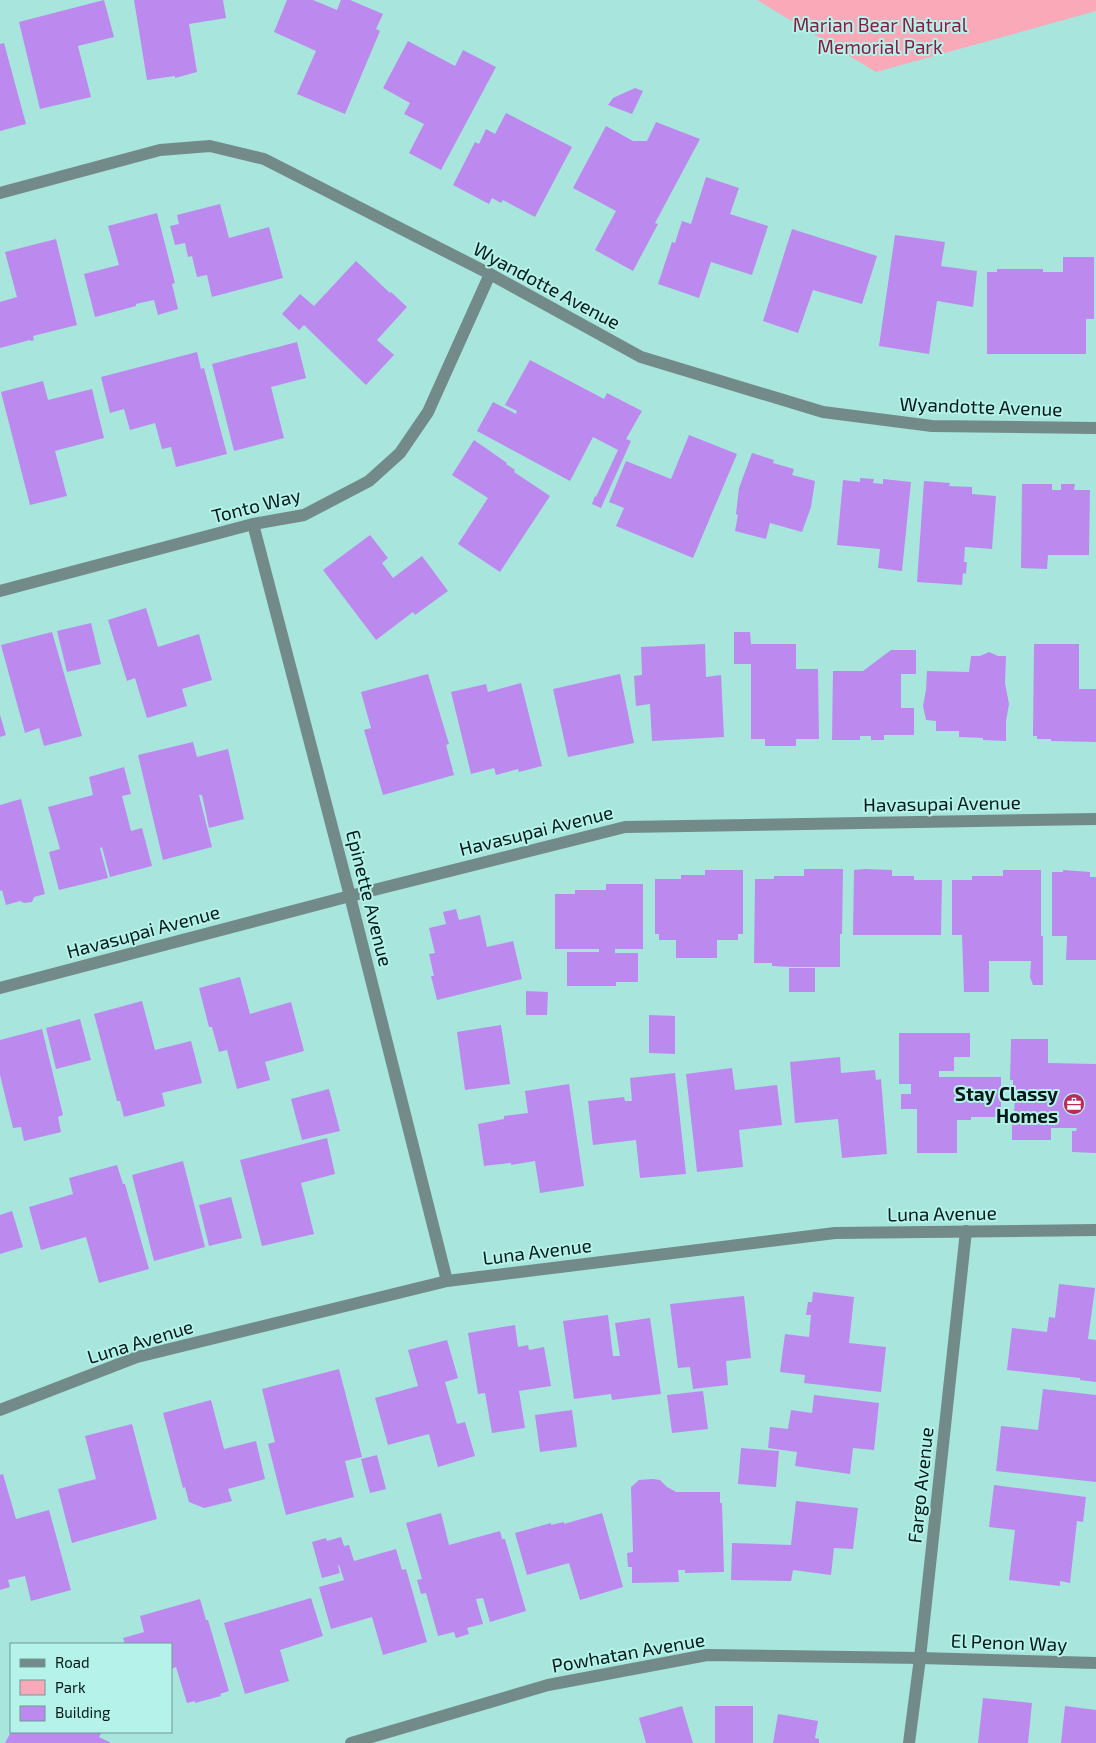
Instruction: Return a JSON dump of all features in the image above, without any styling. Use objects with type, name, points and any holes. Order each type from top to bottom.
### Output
[{"type":"street","name":"Wyandotte Avenue","points":[[0,193],[160,150],[210,146],[264,159],[490,274],[641,357],[823,412],[932,426],[1096,428]]},
{"type":"street","name":"Tonto Way","points":[[0,591],[253,524],[304,515],[369,481],[400,453],[428,412],[490,274]]},
{"type":"street","name":"Epinette Avenue","points":[[253,524],[350,896],[447,1281]]},
{"type":"street","name":"Havasupai Avenue","points":[[0,988],[350,896],[625,827],[1096,819]]},
{"type":"street","name":"Luna Avenue","points":[[0,1410],[137,1357],[447,1281],[834,1233],[1096,1230]]},
{"type":"street","name":"Fargo Avenue","points":[[909,1743],[920,1658],[966,1231]]},
{"type":"street","name":"Powhatan Avenue","points":[[351,1743],[548,1685],[707,1655],[920,1658]]},
{"type":"street","name":"El Penon Way","points":[[920,1658],[1096,1663]]},
{"type":"green space","name":"Marian Bear Natural Memorial Park","points":[[757,0],[1096,0],[1096,11],[876,72]]},
{"type":"building","points":[[104,0],[114,37],[78,46],[91,97],[40,109],[19,22]]},
{"type":"building","points":[[134,0],[223,0],[226,18],[189,24],[197,72],[175,78],[175,76],[147,80]]},
{"type":"building","points":[[287,0],[313,0],[337,10],[341,0],[350,0],[383,14],[376,29],[380,31],[345,114],[297,94],[316,51],[274,32]]},
{"type":"building","points":[[408,41],[455,66],[463,50],[496,67],[441,170],[409,153],[424,124],[404,114],[410,103],[383,88]]},
{"type":"building","points":[[4,43],[26,124],[0,131],[0,44]]},
{"type":"building","points":[[635,88],[643,91],[632,114],[608,105],[613,98]]},
{"type":"building","points":[[506,113],[572,147],[535,217],[503,200],[501,203],[492,198],[489,204],[453,185],[475,142],[479,144],[486,129],[495,134]]},
{"type":"building","points":[[656,122],[700,139],[655,223],[658,224],[633,271],[595,250],[616,211],[573,188],[606,126],[633,141],[647,141]]},
{"type":"building","points":[[706,177],[739,188],[730,214],[768,226],[752,275],[711,262],[699,298],[658,284],[672,242],[675,243],[682,221],[691,224]]},
{"type":"building","points":[[220,204],[229,238],[269,227],[283,278],[212,297],[207,275],[197,277],[192,256],[188,257],[185,243],[175,245],[170,226],[179,224],[177,215]]},
{"type":"building","points":[[157,213],[175,283],[172,284],[178,309],[158,315],[154,300],[95,317],[84,274],[119,265],[108,226]]},
{"type":"building","points":[[792,229],[877,256],[862,304],[813,290],[798,333],[763,321]]},
{"type":"building","points":[[895,235],[945,242],[941,266],[977,271],[973,307],[937,301],[929,354],[879,346]]},
{"type":"building","points":[[56,239],[77,325],[33,336],[34,340],[31,341],[0,348],[0,302],[17,297],[5,252]]},
{"type":"building","points":[[1063,257],[1094,257],[1094,319],[1086,319],[1086,354],[987,354],[987,272],[997,272],[997,269],[1043,269],[1043,272],[1063,272]]},
{"type":"building","points":[[356,261],[407,307],[377,340],[394,355],[366,385],[304,325],[299,330],[282,314],[300,294],[314,306]]},
{"type":"building","points":[[297,342],[306,378],[271,387],[284,438],[234,451],[212,364]]},
{"type":"building","points":[[197,352],[201,369],[204,368],[227,454],[176,467],[171,447],[162,449],[155,423],[130,430],[124,409],[110,413],[101,377]]},
{"type":"building","points":[[530,360],[604,399],[607,393],[642,411],[626,439],[631,441],[601,508],[592,504],[618,450],[593,437],[570,481],[477,431],[493,402],[516,414],[517,411],[505,405]]},
{"type":"building","points":[[43,381],[48,400],[92,389],[104,438],[55,451],[67,496],[30,505],[1,392]]},
{"type":"building","points":[[689,435],[737,454],[693,558],[616,526],[624,508],[609,502],[626,461],[671,479]]},
{"type":"building","points":[[474,440],[507,463],[515,470],[514,472],[550,496],[500,572],[458,544],[488,498],[452,475]]},
{"type":"building","points":[[752,453],[774,460],[773,463],[794,469],[792,475],[815,481],[811,507],[802,532],[770,523],[766,539],[735,531],[738,515],[736,514],[739,488]]},
{"type":"building","points":[[860,478],[874,479],[873,483],[883,484],[883,479],[911,482],[902,571],[878,568],[880,549],[837,545],[843,480],[860,482]]},
{"type":"building","points":[[924,481],[950,483],[949,486],[972,487],[972,494],[996,496],[992,549],[965,547],[964,562],[967,562],[966,574],[963,573],[962,585],[917,582]]},
{"type":"building","points":[[1022,484],[1052,484],[1052,490],[1061,490],[1061,484],[1075,484],[1074,490],[1090,490],[1089,555],[1048,555],[1047,569],[1021,568]]},
{"type":"building","points":[[370,535],[388,558],[382,563],[393,578],[422,556],[448,591],[415,615],[413,612],[376,640],[323,570]]},
{"type":"building","points":[[146,608],[158,647],[199,634],[212,680],[182,689],[187,706],[147,718],[135,678],[127,681],[108,620]]},
{"type":"building","points":[[91,623],[101,664],[67,672],[57,631]]},
{"type":"building","points":[[52,632],[82,736],[44,746],[39,728],[25,733],[1,645]]},
{"type":"building","points":[[734,632],[750,632],[751,644],[796,644],[796,669],[818,669],[819,739],[796,739],[796,746],[765,746],[765,739],[751,739],[751,664],[734,664]]},
{"type":"building","points":[[705,644],[706,677],[721,675],[724,737],[652,741],[650,704],[636,706],[634,676],[642,675],[641,647]]},
{"type":"building","points":[[1034,644],[1079,644],[1079,689],[1096,689],[1096,742],[1051,741],[1051,739],[1037,739],[1037,736],[1033,736]]},
{"type":"building","points":[[891,650],[916,650],[916,674],[901,674],[901,708],[914,708],[914,735],[884,735],[884,740],[871,740],[871,736],[860,736],[860,740],[832,740],[833,671],[863,671]]},
{"type":"building","points":[[989,652],[998,656],[1006,656],[1005,683],[1009,704],[1006,721],[1006,741],[959,737],[959,731],[936,731],[936,721],[926,720],[923,706],[927,671],[969,672],[971,656],[980,656]]},
{"type":"building","points":[[428,674],[449,744],[446,745],[454,775],[383,795],[364,730],[371,728],[361,692]]},
{"type":"building","points":[[620,674],[634,743],[568,757],[553,689]]},
{"type":"building","points":[[521,683],[542,766],[519,772],[518,769],[496,775],[494,768],[471,774],[451,692],[486,684],[488,692]]},
{"type":"building","points":[[0,715],[6,735],[0,737]]},
{"type":"building","points":[[193,742],[197,757],[228,749],[244,819],[209,828],[202,795],[199,795],[212,847],[163,860],[138,755]]},
{"type":"building","points":[[124,767],[131,794],[122,796],[131,831],[142,828],[152,866],[110,877],[102,847],[100,848],[108,878],[59,890],[49,852],[60,849],[48,807],[93,795],[89,777]]},
{"type":"building","points":[[21,799],[45,894],[34,897],[32,902],[24,903],[20,901],[6,905],[2,890],[0,891],[0,805]]},
{"type":"building","points":[[804,869],[843,869],[840,967],[791,967],[772,966],[772,963],[754,963],[755,879],[774,879],[774,876],[804,876]]},
{"type":"building","points":[[705,870],[743,870],[743,934],[738,934],[738,940],[717,940],[717,958],[676,958],[676,940],[659,940],[659,934],[655,934],[655,879],[681,879],[681,875],[705,875]]},
{"type":"building","points":[[854,870],[892,870],[892,876],[914,876],[914,880],[942,880],[941,935],[853,935]]},
{"type":"building","points":[[1003,870],[1041,870],[1043,985],[1033,985],[1030,977],[1031,961],[989,961],[989,992],[964,992],[962,935],[952,935],[952,880],[972,880],[972,876],[1003,876]]},
{"type":"building","points":[[1063,870],[1090,872],[1090,877],[1096,877],[1096,960],[1066,960],[1067,936],[1052,936],[1052,872],[1063,872]]},
{"type":"building","points":[[606,884],[643,884],[643,949],[615,949],[615,953],[638,953],[638,982],[616,982],[616,986],[567,986],[567,952],[599,952],[599,949],[555,949],[555,894],[575,894],[575,890],[606,890]]},
{"type":"building","points":[[456,909],[459,920],[480,915],[487,947],[513,941],[522,979],[437,1000],[431,976],[434,976],[429,954],[435,953],[429,928],[446,924],[443,912]]},
{"type":"building","points":[[789,968],[815,968],[815,992],[789,992]]},
{"type":"building","points":[[240,977],[250,1014],[291,1002],[304,1051],[265,1062],[270,1080],[237,1089],[227,1050],[219,1052],[212,1027],[209,1027],[199,988]]},
{"type":"building","points":[[526,991],[548,992],[547,1015],[526,1015]]},
{"type":"building","points":[[142,1001],[155,1050],[191,1041],[202,1083],[162,1093],[165,1106],[124,1117],[120,1101],[117,1101],[94,1014]]},
{"type":"building","points":[[649,1015],[675,1016],[675,1054],[649,1053]]},
{"type":"building","points":[[80,1019],[91,1060],[56,1069],[46,1028]]},
{"type":"building","points":[[501,1025],[510,1084],[465,1090],[457,1032]]},
{"type":"building","points":[[42,1029],[63,1115],[58,1117],[61,1132],[24,1141],[21,1127],[13,1128],[0,1075],[0,1040]]},
{"type":"building","points":[[899,1033],[970,1033],[970,1057],[954,1057],[954,1071],[939,1071],[939,1077],[1001,1077],[1001,1117],[971,1117],[971,1120],[957,1120],[957,1153],[917,1153],[917,1109],[901,1109],[901,1094],[911,1094],[911,1084],[899,1084]]},
{"type":"building","points":[[1011,1039],[1048,1039],[1048,1063],[1096,1064],[1096,1153],[1072,1152],[1072,1131],[1076,1131],[1077,1128],[1051,1128],[1051,1140],[1012,1140],[1012,1113],[1014,1113],[1015,1097],[1013,1097],[1013,1080],[1010,1080]]},
{"type":"building","points":[[840,1057],[841,1073],[875,1070],[876,1080],[881,1079],[887,1154],[842,1158],[838,1119],[795,1123],[790,1062]]},
{"type":"building","points":[[732,1068],[735,1090],[777,1085],[782,1125],[739,1130],[743,1167],[697,1172],[686,1074]]},
{"type":"building","points":[[675,1073],[686,1174],[640,1178],[636,1140],[593,1145],[588,1101],[624,1097],[625,1101],[632,1101],[630,1078]]},
{"type":"building","points":[[569,1084],[584,1186],[540,1193],[535,1161],[511,1165],[511,1163],[484,1166],[478,1124],[504,1119],[504,1116],[528,1113],[525,1091]]},
{"type":"building","points":[[329,1089],[340,1131],[302,1140],[291,1099]]},
{"type":"building","points":[[327,1138],[335,1174],[301,1183],[314,1234],[262,1246],[240,1160]]},
{"type":"building","points":[[183,1161],[205,1247],[154,1261],[132,1175]]},
{"type":"building","points":[[117,1165],[123,1184],[125,1184],[149,1269],[99,1283],[86,1237],[41,1250],[29,1207],[73,1194],[69,1178]]},
{"type":"building","points":[[231,1197],[242,1238],[209,1246],[199,1205]]},
{"type":"building","points":[[12,1211],[23,1247],[0,1254],[0,1215]]},
{"type":"building","points":[[1059,1284],[1095,1288],[1088,1339],[1096,1340],[1096,1382],[1080,1380],[1080,1378],[1007,1370],[1012,1328],[1047,1332],[1049,1317],[1055,1318]]},
{"type":"building","points":[[813,1292],[854,1297],[849,1343],[886,1347],[881,1392],[804,1383],[805,1375],[780,1372],[785,1334],[809,1337],[811,1315],[806,1315],[808,1302],[812,1302]]},
{"type":"building","points":[[744,1296],[751,1358],[726,1361],[728,1385],[693,1389],[690,1367],[678,1368],[670,1304]]},
{"type":"building","points":[[608,1315],[613,1356],[620,1356],[615,1323],[650,1318],[661,1394],[612,1400],[611,1394],[574,1399],[563,1321]]},
{"type":"building","points":[[515,1325],[518,1347],[528,1345],[529,1350],[544,1347],[551,1386],[519,1391],[525,1428],[492,1433],[485,1393],[478,1394],[468,1333]]},
{"type":"building","points":[[447,1340],[458,1378],[445,1382],[457,1424],[465,1422],[475,1456],[438,1467],[429,1434],[388,1445],[375,1398],[418,1386],[408,1350]]},
{"type":"building","points":[[339,1369],[362,1457],[345,1461],[354,1497],[286,1515],[268,1444],[275,1442],[262,1389]]},
{"type":"building","points":[[1043,1389],[1096,1395],[1096,1482],[996,1471],[1001,1426],[1038,1430]]},
{"type":"building","points":[[703,1391],[708,1429],[672,1433],[667,1395]]},
{"type":"building","points":[[814,1395],[879,1403],[874,1450],[853,1448],[850,1474],[795,1466],[797,1452],[768,1448],[770,1427],[788,1429],[791,1410],[812,1413]]},
{"type":"building","points":[[211,1400],[224,1449],[256,1441],[265,1479],[228,1489],[232,1501],[204,1508],[189,1502],[185,1487],[183,1488],[163,1413]]},
{"type":"building","points":[[572,1410],[577,1447],[540,1452],[535,1415]]},
{"type":"building","points":[[132,1424],[157,1519],[72,1543],[58,1489],[96,1479],[85,1436]]},
{"type":"building","points":[[741,1448],[779,1451],[776,1487],[738,1484]]},
{"type":"building","points":[[377,1455],[386,1489],[370,1493],[361,1459]]},
{"type":"building","points":[[3,1474],[16,1519],[49,1510],[71,1590],[31,1601],[25,1576],[8,1580],[10,1587],[0,1590],[0,1475]]},
{"type":"building","points":[[639,1480],[660,1480],[676,1492],[720,1492],[724,1572],[685,1573],[685,1570],[678,1570],[679,1582],[632,1583],[632,1567],[628,1567],[627,1553],[633,1552],[631,1487]]},
{"type":"building","points":[[994,1485],[1086,1497],[1083,1522],[1077,1521],[1070,1583],[1060,1581],[1060,1586],[1009,1580],[1015,1530],[989,1527]]},
{"type":"building","points":[[796,1501],[858,1508],[853,1549],[834,1548],[831,1575],[793,1570],[791,1581],[731,1580],[732,1543],[791,1545]]},
{"type":"building","points":[[441,1513],[449,1545],[500,1531],[502,1539],[505,1539],[526,1611],[490,1622],[483,1598],[476,1599],[483,1624],[467,1628],[469,1634],[456,1638],[454,1632],[438,1636],[426,1593],[421,1594],[417,1580],[422,1579],[406,1523]]},
{"type":"building","points":[[602,1513],[623,1587],[580,1600],[569,1563],[527,1575],[515,1533],[551,1523],[551,1525],[564,1522],[564,1524]]},
{"type":"building","points":[[341,1537],[344,1546],[349,1545],[354,1561],[396,1549],[402,1570],[406,1569],[427,1642],[383,1655],[372,1617],[331,1629],[319,1587],[344,1580],[339,1565],[340,1573],[322,1578],[312,1542],[326,1538],[327,1541]]},
{"type":"building","points":[[311,1598],[323,1636],[280,1650],[289,1681],[245,1694],[224,1623]]},
{"type":"building","points":[[200,1599],[229,1691],[220,1694],[221,1696],[195,1703],[195,1701],[187,1703],[176,1667],[172,1669],[172,1643],[125,1643],[123,1638],[144,1632],[140,1616]]},
{"type":"building","points":[[983,1698],[1032,1703],[1028,1743],[978,1743]]},
{"type":"building","points":[[682,1706],[693,1743],[646,1743],[639,1718]]},
{"type":"building","points":[[715,1706],[753,1706],[753,1743],[715,1743]]},
{"type":"building","points":[[1065,1706],[1096,1710],[1096,1743],[1061,1743]]},
{"type":"building","points":[[778,1714],[818,1721],[815,1738],[819,1739],[819,1743],[773,1743]]},
{"type":"building","points":[[10,1733],[101,1733],[99,1737],[111,1743],[5,1743]]},
{"type":"place","name":"Stay Classy Homes","points":[[1074,1104]]}]
